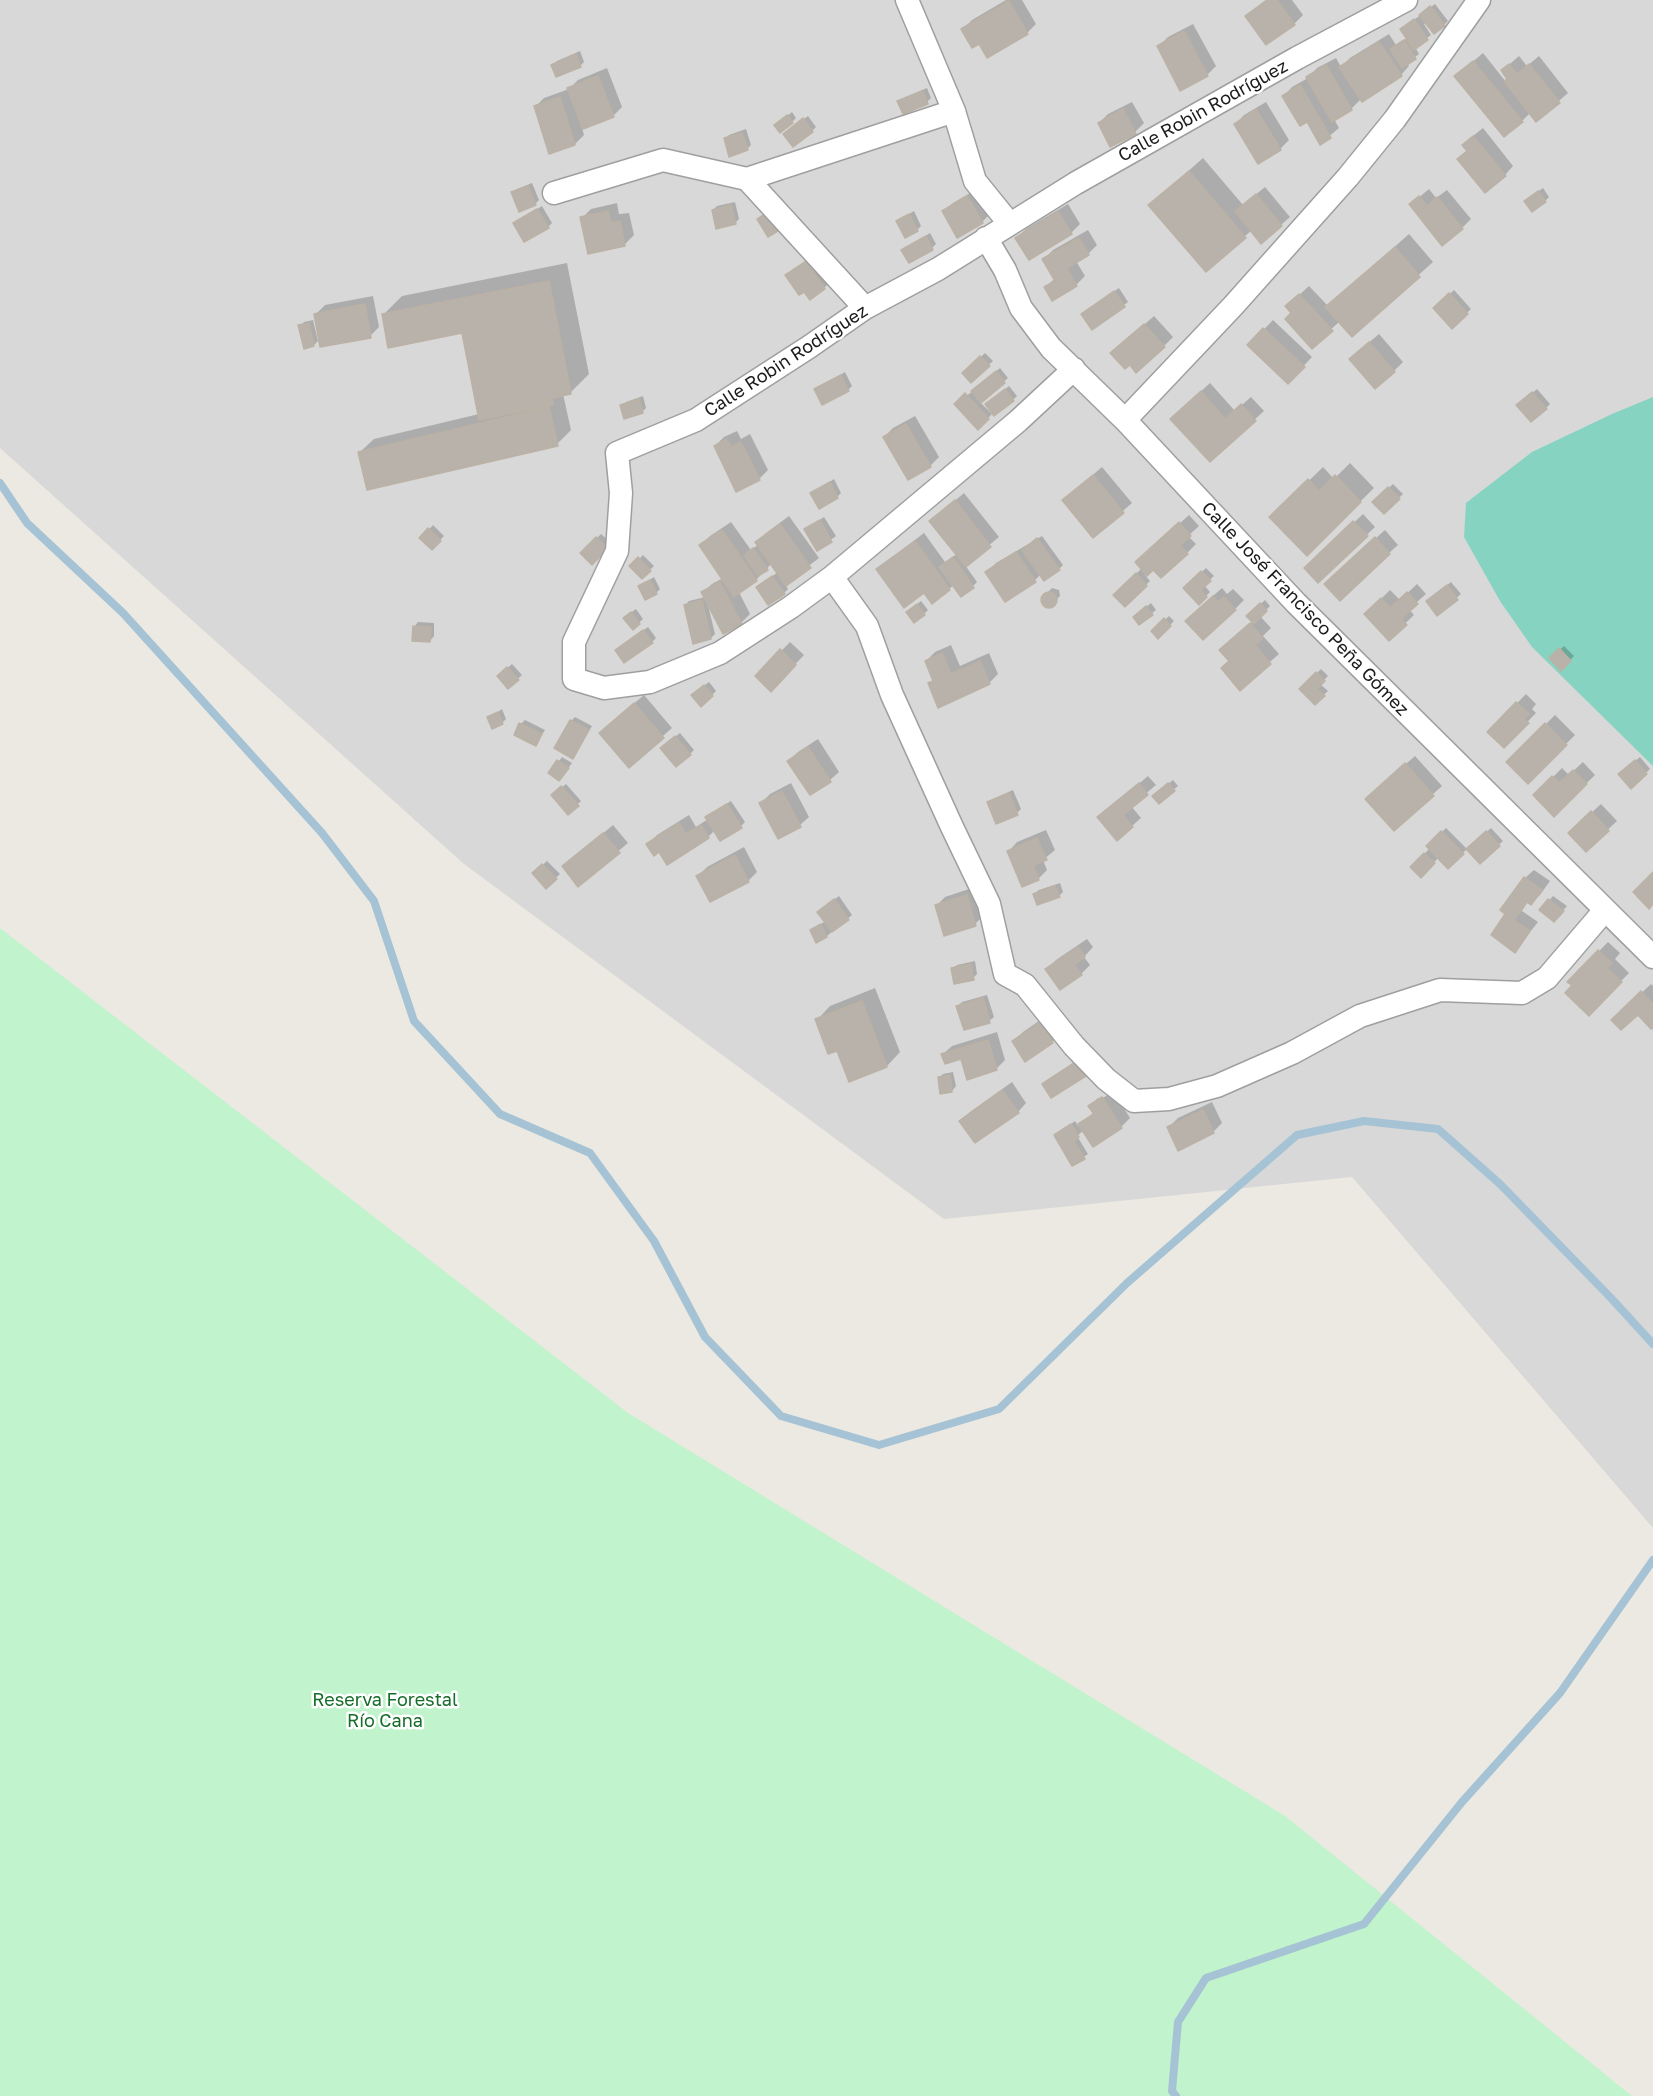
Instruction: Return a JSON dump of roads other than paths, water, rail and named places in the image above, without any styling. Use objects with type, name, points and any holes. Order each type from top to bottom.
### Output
[{"type":"street","points":[[907,0],[954,111],[975,181],[1009,223]]},
{"type":"street","name":"Calle Robin Rodríguez","points":[[832,577],[720,653],[650,682],[604,688],[574,680],[574,642],[617,551],[621,493],[617,453],[696,420],[866,308],[938,268],[1086,177],[1297,58],[1406,0]]},
{"type":"street","points":[[1125,420],[1233,306],[1348,177],[1395,119],[1479,0]]},
{"type":"street","points":[[554,193],[663,160],[747,178],[954,111]]},
{"type":"street","points":[[747,178],[866,308]]},
{"type":"street","name":"Calle José Francisco Peña Gómez","points":[[986,238],[1005,270],[1022,308],[1051,348],[1125,420],[1296,603],[1653,957]]},
{"type":"street","points":[[1074,369],[1018,421],[832,577],[867,626],[892,695],[989,904],[1005,974],[1025,985],[1074,1046],[1106,1079],[1134,1101],[1169,1099],[1217,1086],[1292,1053],[1360,1016],[1440,990],[1522,993],[1547,978],[1605,910]]},
{"type":"waterway","points":[[0,483],[27,523],[123,613],[322,833],[374,901],[414,1021],[500,1114],[590,1153],[654,1241],[705,1337],[781,1416],[879,1445],[999,1409],[1127,1283],[1297,1135],[1364,1121],[1438,1129],[1500,1184],[1653,1344]]},
{"type":"waterway","points":[[1176,2096],[1172,2091],[1178,2022],[1206,1978],[1364,1924],[1462,1802],[1560,1693],[1653,1560]]},
{"type":"park label","name":"Reserva Forestal Río Cana","points":[[385,1710]]}]
